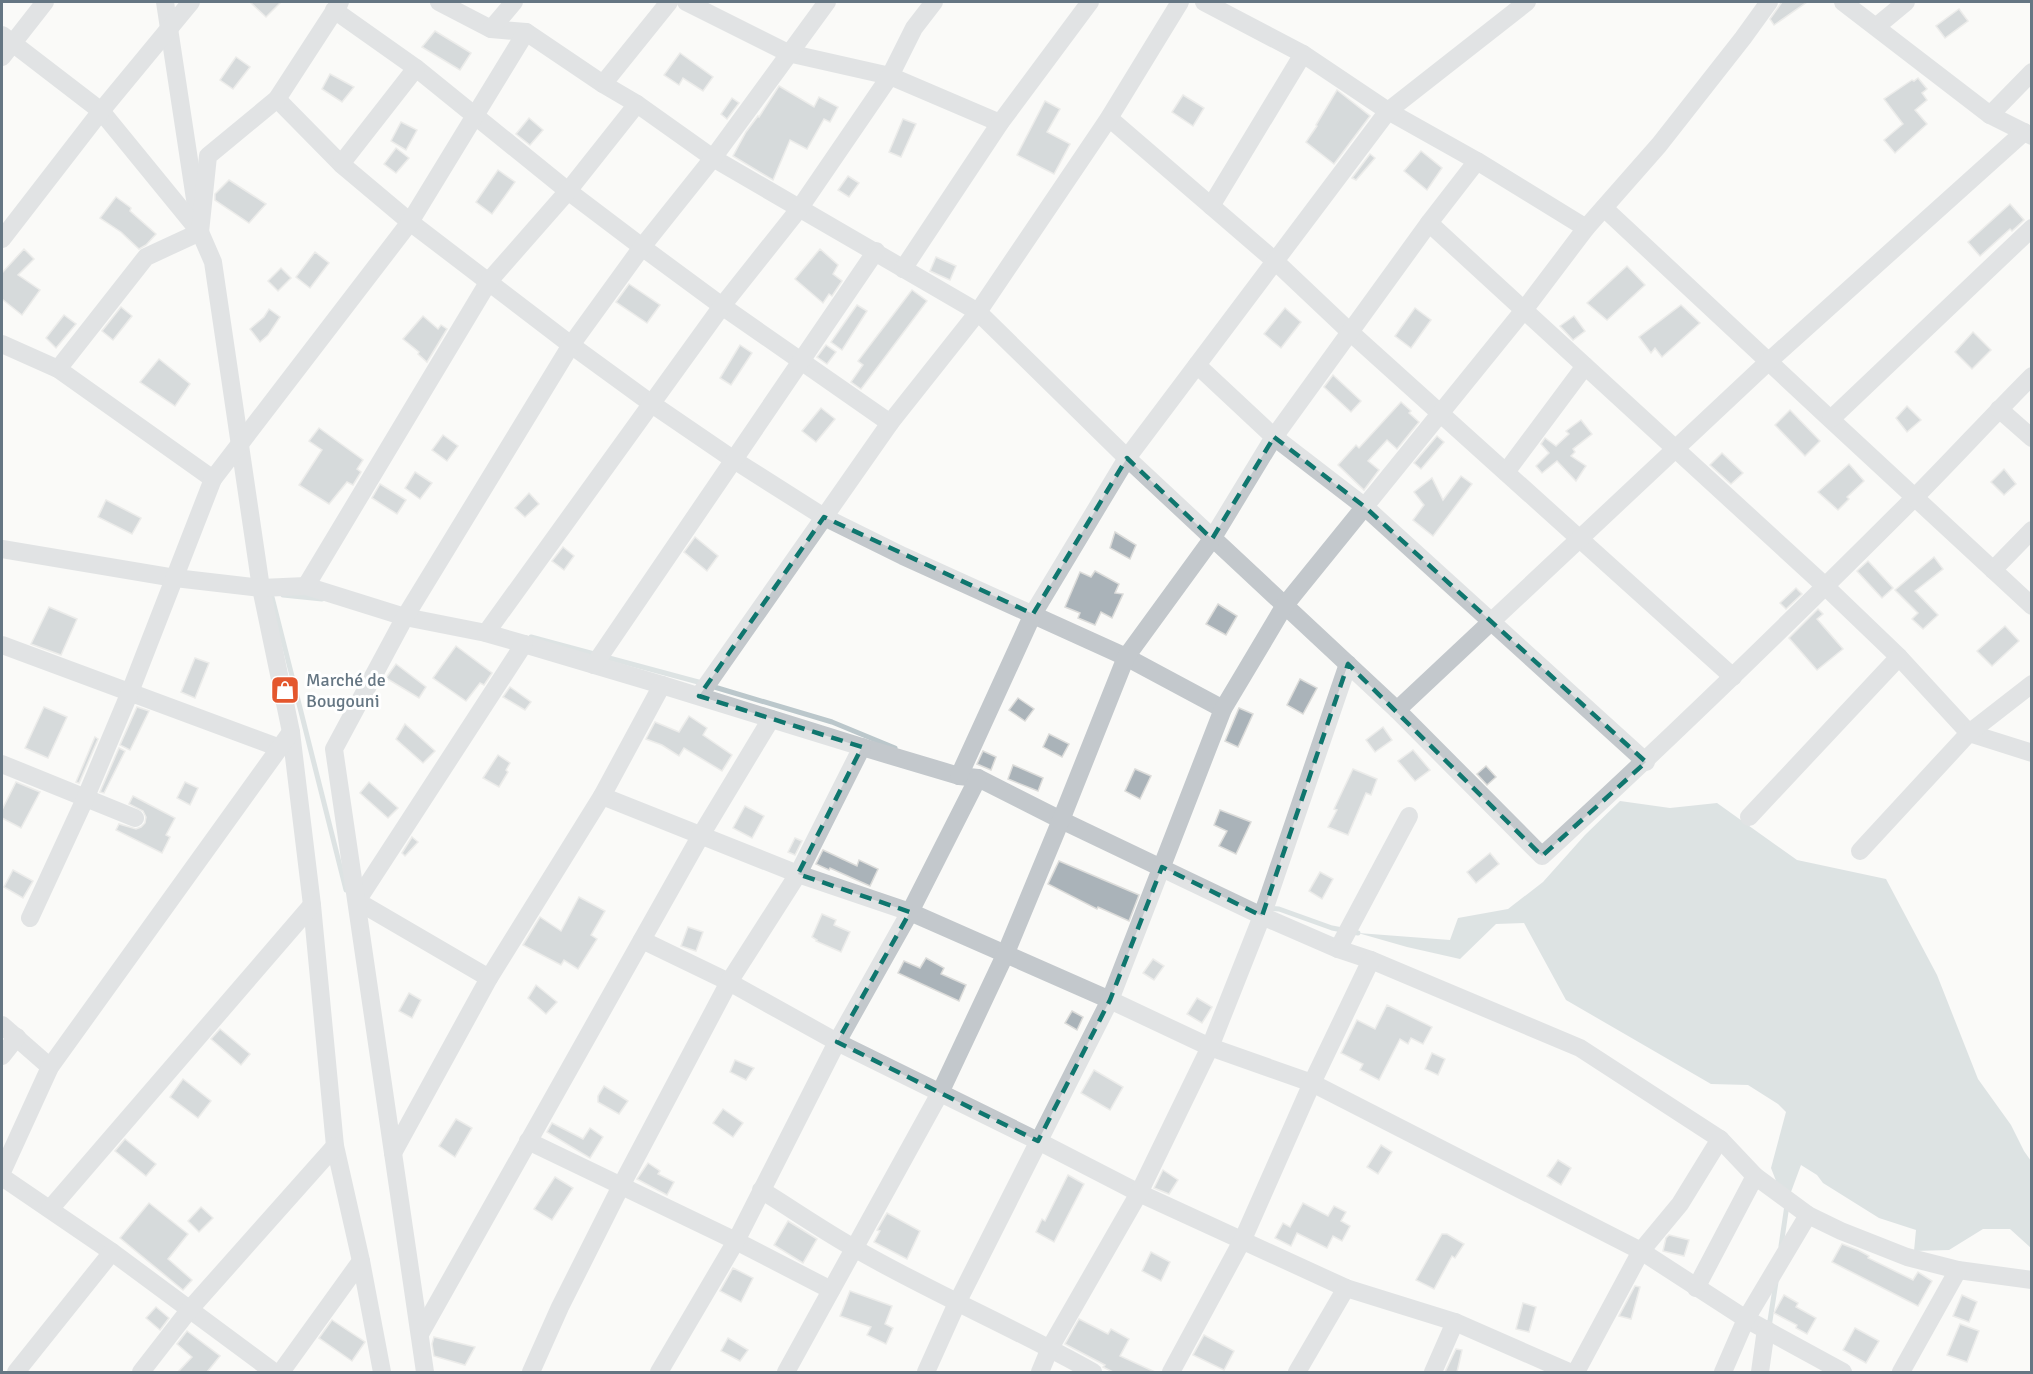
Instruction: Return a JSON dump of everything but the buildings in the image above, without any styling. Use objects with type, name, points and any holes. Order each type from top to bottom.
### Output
[{"type":"street","points":[[45,2],[5,45],[75,89],[101,111],[200,232]]},
{"type":"street","points":[[165,2],[200,232],[213,262],[261,588],[291,732],[312,905],[335,1146],[361,1261],[382,1372]]},
{"type":"street","points":[[2,239],[101,111],[191,2]]},
{"type":"street","points":[[439,2],[491,28],[526,32],[637,104],[713,158],[978,312],[1127,458],[1397,710],[1542,856],[1646,762],[1914,498],[2031,376]]},
{"type":"street","points":[[491,28],[514,2]]},
{"type":"street","points":[[603,84],[669,2]]},
{"type":"street","points":[[686,2],[788,53],[890,76],[1000,123]]},
{"type":"street","points":[[425,1372],[334,749],[405,617],[571,345],[642,247],[713,158],[827,2]]},
{"type":"street","points":[[486,633],[722,306],[799,209],[890,76],[914,27],[934,2]]},
{"type":"street","points":[[903,269],[1000,123],[1089,2]]},
{"type":"street","points":[[699,696],[890,423],[978,312],[1109,118],[1180,2]]},
{"type":"street","points":[[1204,2],[1303,54],[1388,111],[1477,161],[1586,228]]},
{"type":"street","points":[[959,776],[1033,614],[1127,458],[1388,111],[1527,2]]},
{"type":"street","points":[[926,1372],[957,1303],[1110,1000],[1223,709],[1285,605],[1524,310],[1586,228],[1659,145],[1769,2]]},
{"type":"street","points":[[1397,710],[1768,362],[2028,134],[1990,116],[1877,26],[1843,2]]},
{"type":"street","points":[[1877,26],[1906,2]]},
{"type":"street","points":[[200,232],[208,156],[277,99],[337,6],[568,191],[642,247],[722,306],[890,423]]},
{"type":"street","points":[[30,918],[85,799],[130,692],[213,479],[410,222],[526,32]]},
{"type":"street","points":[[1210,206],[1303,54]]},
{"type":"street","points":[[341,164],[416,68]]},
{"type":"street","points":[[1990,116],[2031,72]]},
{"type":"street","points":[[277,99],[341,164],[410,222],[652,404],[824,518],[1126,657],[1223,709]]},
{"type":"street","points":[[306,586],[489,281],[568,191],[637,104]]},
{"type":"street","points":[[1109,118],[1275,261],[1350,332],[1733,676]]},
{"type":"street","points":[[786,1372],[940,1093],[1005,955],[1062,820],[1126,657],[1212,538],[1274,437],[1429,223],[1477,161]]},
{"type":"street","points":[[1604,208],[2031,606]]},
{"type":"street","points":[[1429,223],[1825,586],[1899,657],[1969,733],[2031,753]]},
{"type":"street","points":[[1831,419],[2031,228]]},
{"type":"street","points":[[58,369],[146,257],[200,232]]},
{"type":"street","points":[[594,665],[876,252]]},
{"type":"street","points":[[2,344],[58,369],[213,479]]},
{"type":"street","points":[[1197,365],[1274,437],[1365,507],[1646,762]]},
{"type":"street","points":[[1506,472],[1585,366]]},
{"type":"street","points":[[1999,409],[2031,438]]},
{"type":"street","points":[[1993,570],[2031,530]]},
{"type":"street","points":[[2,549],[175,578],[261,588],[306,586],[405,617],[486,633],[959,776],[978,778],[1262,916],[1580,1048],[1720,1139],[1755,1176],[1808,1215],[1841,1231],[1907,1257],[1958,1270],[2031,1280]]},
{"type":"street","points":[[357,901],[524,644]]},
{"type":"street","points":[[2,645],[280,748]]},
{"type":"street","points":[[1749,817],[1899,657]]},
{"type":"street","points":[[1040,1372],[1050,1348],[1139,1193],[1210,1047],[1262,916],[1348,664]]},
{"type":"street","points":[[1860,851],[1969,733],[2031,684]]},
{"type":"street","points":[[393,1154],[489,978],[603,795],[662,685]]},
{"type":"street","points":[[420,1334],[701,835],[771,719]]},
{"type":"street","points":[[2,1172],[50,1067],[291,732]]},
{"type":"street","points":[[531,1372],[560,1307],[621,1186],[729,982],[798,874],[862,747]]},
{"type":"street","points":[[2,764],[135,818]]},
{"type":"street","points":[[658,1372],[736,1240],[837,1042],[910,912],[978,778]]},
{"type":"street","points":[[603,795],[798,874],[910,912],[1110,1000],[1210,1047],[1312,1083],[1641,1251],[1746,1319],[1843,1372]]},
{"type":"street","points":[[1338,949],[1409,816]]},
{"type":"street","points":[[357,901],[489,978]]},
{"type":"street","points":[[51,1209],[312,905]]},
{"type":"street","points":[[642,940],[729,982],[837,1042],[1139,1193],[1346,1288],[1455,1322],[1569,1372]]},
{"type":"street","points":[[1171,1372],[1243,1239],[1312,1083],[1371,960]]},
{"type":"street","points":[[2,1025],[50,1067]]},
{"type":"street","points":[[2,1056],[17,1037]]},
{"type":"street","points":[[1576,1372],[1641,1251],[1680,1204],[1720,1139]]},
{"type":"street","points":[[528,1141],[736,1240],[831,1290]]},
{"type":"street","points":[[141,1372],[190,1309],[335,1146]]},
{"type":"street","points":[[1696,1288],[1755,1176]]},
{"type":"street","points":[[2,1177],[112,1252],[274,1372]]},
{"type":"street","points":[[761,1190],[854,1248],[1093,1372]]},
{"type":"street","points":[[1723,1372],[1746,1319],[1808,1215]]},
{"type":"street","points":[[16,1372],[112,1252]]},
{"type":"street","points":[[281,1372],[361,1261]]},
{"type":"street","points":[[1901,1372],[1958,1270]]},
{"type":"street","points":[[1297,1372],[1346,1288]]},
{"type":"street","points":[[1432,1372],[1455,1322]]},
{"type":"street","points":[[1760,1372],[1766,1329]]},
{"type":"highlighted area","points":[[1274,437],[1365,507],[1646,762],[1542,856],[1348,664],[1262,916],[1162,867],[1110,1000],[1038,1141],[837,1042],[910,912],[798,874],[862,747],[699,696],[824,517],[1033,614],[1127,458],[1212,539]]},
{"type":"shaded area","points":[[1620,801],[1670,808],[1717,803],[1797,860],[1886,879],[1937,975],[1978,1079],[2011,1125],[2031,1161],[2031,1248],[2010,1229],[1983,1229],[1949,1250],[1914,1251],[1916,1230],[1879,1218],[1823,1183],[1817,1175],[1801,1165],[1788,1200],[1780,1191],[1771,1168],[1786,1112],[1778,1104],[1748,1085],[1711,1084],[1566,1000],[1524,923],[1496,924],[1460,959],[1358,933],[1450,940],[1458,918],[1508,909],[1543,882],[1585,835]]},
{"type":"waterway","points":[[283,595],[322,599]]},
{"type":"waterway","points":[[272,597],[346,890]]},
{"type":"waterway","points":[[531,637],[702,683]]},
{"type":"waterway","points":[[711,686],[832,722],[895,748]]},
{"type":"waterway","points":[[1267,908],[1279,909],[1332,928],[1358,933]]},
{"type":"waterway","points":[[1781,1246],[1787,1205]]},
{"type":"waterway","points":[[1769,1327],[1776,1282]]},
{"type":"place","name":"Marché de Bougouni","points":[[285,690]]}]
